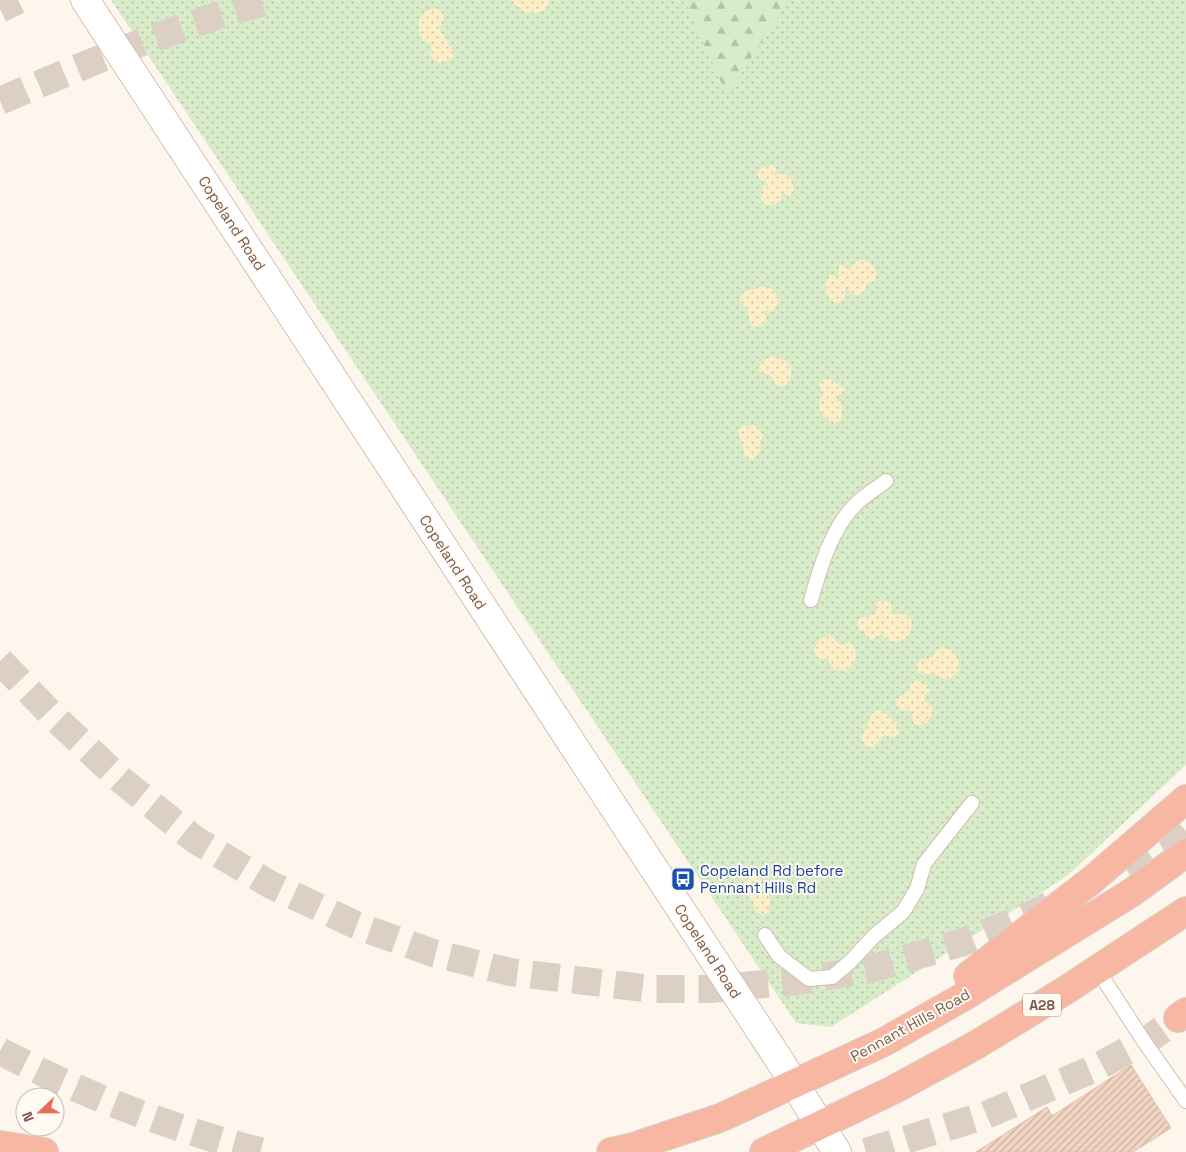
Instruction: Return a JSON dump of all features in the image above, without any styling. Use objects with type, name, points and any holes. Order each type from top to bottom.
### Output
[{"type":"highway","points":[[884,1042],[1092,880],[1186,799]]},
{"type":"highway","name":"Pennant Hills Road","points":[[611,1152],[630,1148],[720,1118],[884,1042],[963,997],[1114,903],[1186,853]]},
{"type":"highway","name":"A28","points":[[764,1152],[893,1090],[976,1045],[1186,911]]},
{"type":"highway","points":[[0,1145],[44,1152]]},
{"type":"main road","name":"Copeland Road","points":[[85,0],[837,1152]]},
{"type":"lane","points":[[811,600],[820,569],[834,533],[857,503],[886,481]]},
{"type":"lane","points":[[765,935],[779,956],[809,978],[832,977],[850,962],[873,937],[903,912],[917,889],[924,864],[972,803]]},
{"type":"lane","points":[[1097,969],[1143,1040],[1186,1101]]},
{"type":"green space","points":[[111,0],[1186,0],[1186,765],[1067,876],[831,1027],[796,1023]]},
{"type":"green space","points":[[684,0],[789,0],[727,95]]},
{"type":"sand","points":[[511,0],[550,0],[545,10],[530,13],[519,8]]},
{"type":"sand","points":[[436,8],[441,11],[444,18],[439,29],[455,54],[452,59],[440,63],[433,59],[430,53],[432,47],[430,43],[424,41],[419,31],[421,16]]},
{"type":"sand","points":[[772,165],[776,168],[775,176],[782,174],[789,176],[794,188],[793,194],[788,196],[782,192],[780,201],[772,206],[764,204],[761,200],[763,187],[767,185],[757,175],[760,168]]},
{"type":"sand","points":[[864,260],[875,269],[876,278],[874,282],[869,282],[864,292],[858,295],[852,295],[847,287],[843,300],[840,303],[833,302],[826,290],[829,276],[837,277],[841,264],[849,269],[857,261]]},
{"type":"sand","points":[[760,287],[771,289],[779,299],[777,306],[771,312],[767,310],[764,312],[767,320],[762,326],[757,327],[752,326],[749,322],[748,310],[740,302],[744,292]]},
{"type":"sand","points":[[772,356],[784,360],[790,366],[791,375],[785,386],[777,386],[770,375],[759,372],[760,362]]},
{"type":"sand","points":[[830,379],[844,389],[836,400],[841,402],[842,416],[840,421],[834,423],[823,415],[819,408],[823,395],[819,384],[823,380]]},
{"type":"sand","points":[[753,425],[758,427],[763,436],[760,441],[761,447],[759,452],[752,460],[744,455],[738,431],[742,426]]},
{"type":"sand","points":[[879,601],[886,601],[891,605],[893,614],[906,614],[912,620],[910,633],[902,640],[892,641],[886,639],[881,634],[872,639],[867,638],[864,631],[859,629],[857,625],[859,619],[876,613],[876,605]]},
{"type":"sand","points":[[830,635],[840,645],[850,643],[855,649],[856,659],[847,671],[834,669],[827,659],[817,658],[814,649],[820,639]]},
{"type":"sand","points":[[941,648],[951,650],[958,659],[959,670],[950,679],[934,674],[921,674],[917,666],[920,660],[933,657],[936,651]]},
{"type":"sand","points":[[916,680],[926,684],[930,691],[924,696],[925,702],[929,703],[933,711],[928,720],[919,726],[913,722],[912,713],[909,710],[902,711],[897,706],[896,699],[909,691],[911,684]]},
{"type":"sand","points":[[879,710],[892,719],[899,733],[894,737],[884,735],[874,746],[867,747],[861,740],[862,736],[872,712]]},
{"type":"sand","points":[[758,876],[761,881],[762,891],[770,896],[769,911],[764,915],[756,912],[751,898],[743,891],[742,884],[750,877]]},
{"type":"building","points":[[1131,1065],[1171,1128],[1133,1152],[976,1152],[1047,1107],[1052,1116]]},
{"type":"tunnel","points":[[0,9],[18,0]]},
{"type":"tunnel","points":[[0,101],[168,33],[271,0]]},
{"type":"tunnel","points":[[0,661],[55,718],[120,779],[194,839],[271,885],[356,925],[433,953],[510,972],[652,989],[710,989],[798,981],[870,969],[964,942],[1035,913],[1051,904]]},
{"type":"tunnel","points":[[1123,864],[1177,831],[1186,822]]},
{"type":"tunnel","points":[[866,1152],[986,1115],[1093,1069],[1149,1039],[1178,1018]]},
{"type":"tunnel","points":[[0,1051],[63,1082],[128,1109],[195,1133],[263,1152]]},
{"type":"place","name":"Copeland Rd before Pennant Hills Rd","points":[[683,879]]}]
